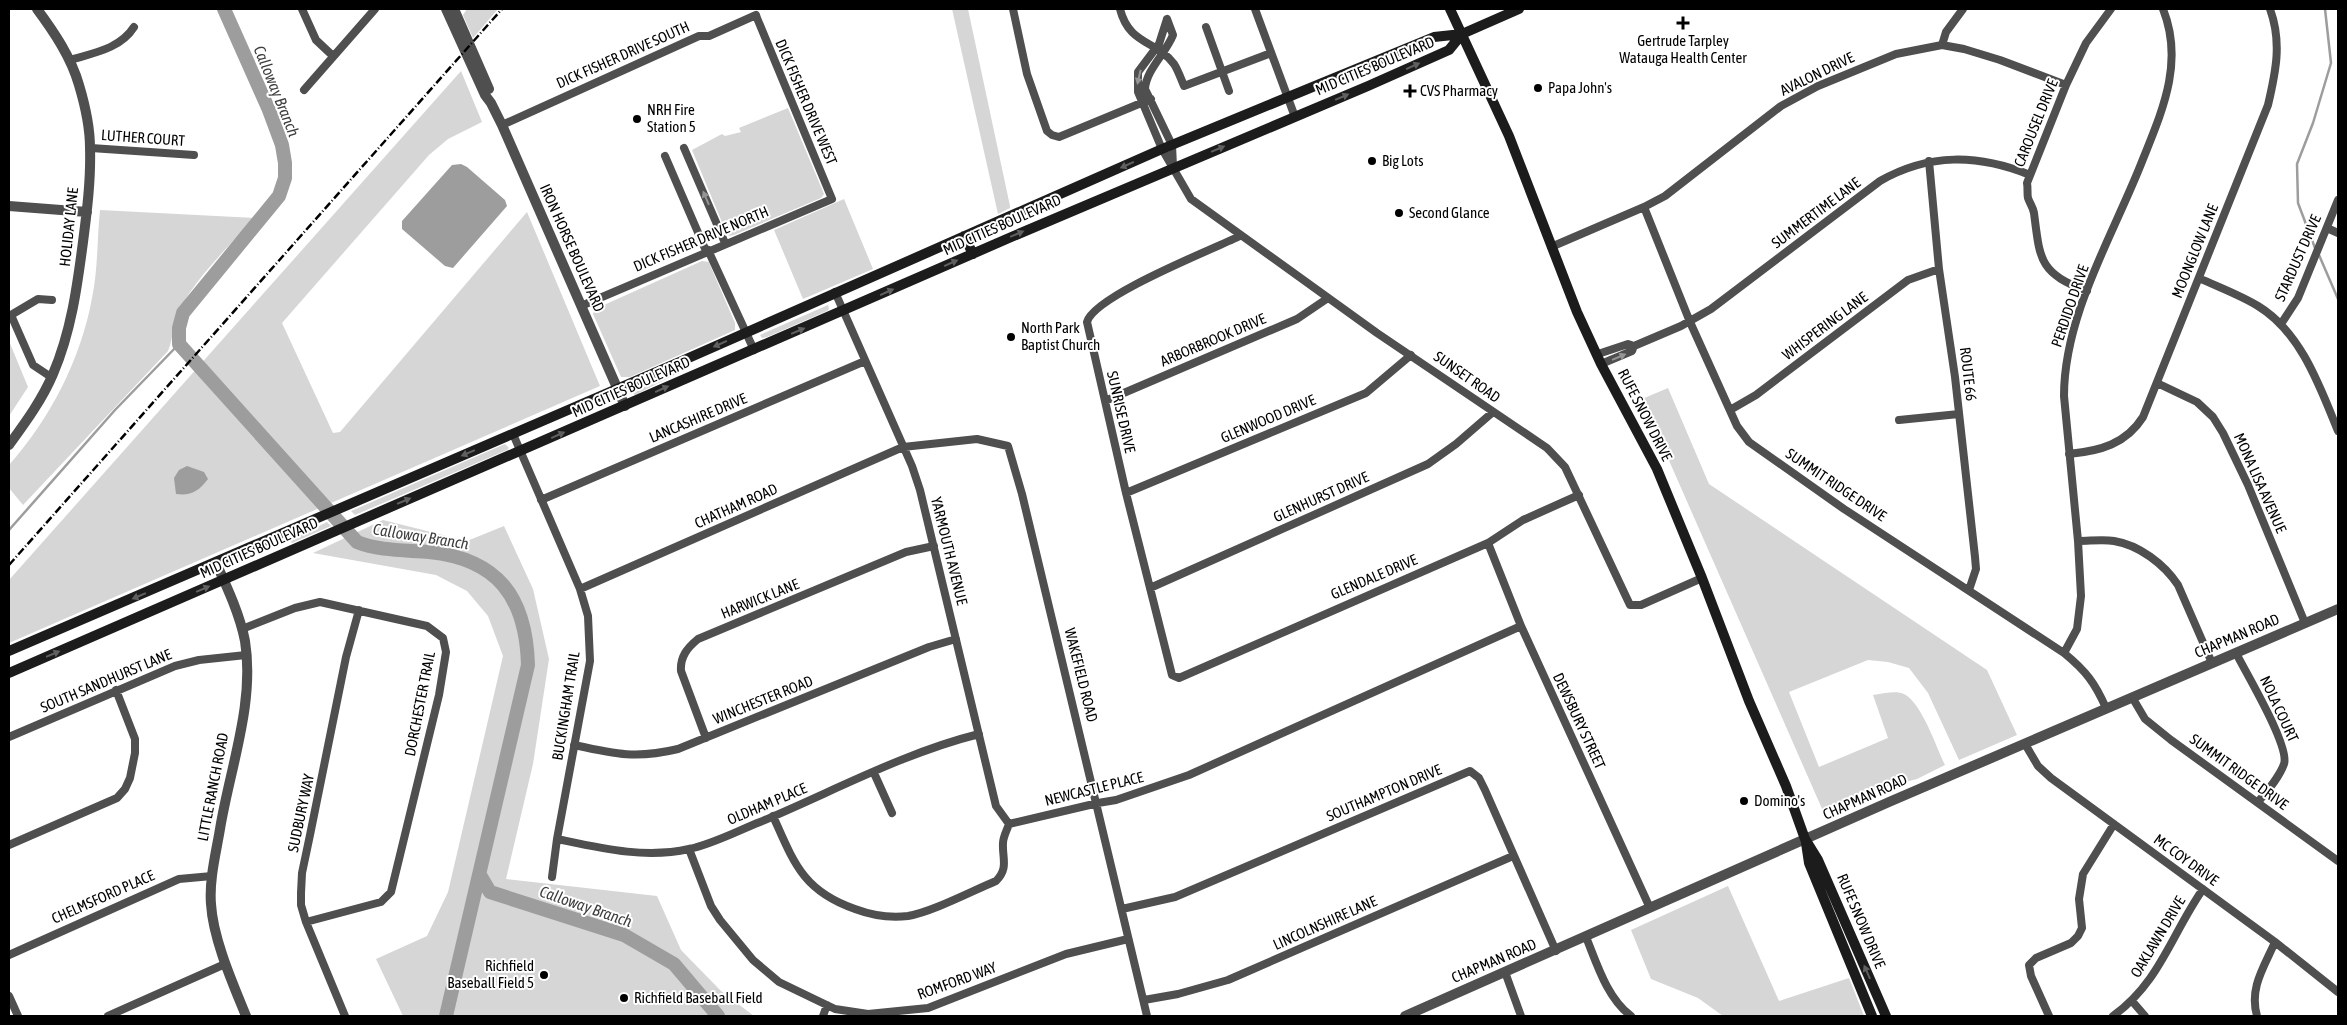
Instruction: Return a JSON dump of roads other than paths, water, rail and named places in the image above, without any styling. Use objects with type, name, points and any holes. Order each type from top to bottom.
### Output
[{"type":"main road","name":"RUFE SNOW DRIVE","points":[[1450,9],[1506,130],[1577,312],[1656,469],[1702,578],[1748,701],[1786,786],[1805,839],[1809,863],[1872,1016]]},
{"type":"main road","points":[[1462,34],[1519,9]]},
{"type":"main road","name":"MID CITIES BOULEVARD","points":[[9,651],[617,389],[1167,147],[1434,37],[1462,34]]},
{"type":"main road","name":"MID CITIES BOULEVARD","points":[[9,674],[334,531],[844,312],[973,254],[1449,50],[1462,34]]},
{"type":"main road","points":[[964,236],[973,254]]},
{"type":"main road","name":"RUFE SNOW DRIVE","points":[[1805,839],[1818,860],[1886,1016]]},
{"type":"street","name":"HOLIDAY LANE","points":[[9,445],[38,401],[51,377],[73,312],[87,212],[90,148],[88,120],[79,84],[70,60],[38,9]]},
{"type":"street","points":[[302,9],[316,40],[333,56]]},
{"type":"street","points":[[304,90],[375,9]]},
{"type":"street","name":"IRON HORSE BOULEVARD","points":[[446,9],[485,95],[502,125],[625,406]]},
{"type":"street","name":"IRON HORSE BOULEVARD","points":[[454,9],[491,92],[491,103]]},
{"type":"street","points":[[1013,9],[1027,74],[1047,130],[1052,136],[1060,138],[1151,99]]},
{"type":"street","points":[[1120,9],[1122,19],[1131,33],[1163,54],[1174,64],[1184,86],[1271,53]]},
{"type":"street","points":[[1255,9],[1295,117]]},
{"type":"street","points":[[1942,45],[1946,32],[1963,9]]},
{"type":"street","name":"CAROUSEL DRIVE","points":[[2087,291],[2057,277],[2043,262],[2039,253],[2033,209],[2028,198],[2027,183],[2066,85],[2086,43],[2111,9]]},
{"type":"street","name":"PERDIDO DRIVE","points":[[2064,654],[2077,629],[2081,609],[2078,541],[2069,454],[2064,374],[2068,349],[2087,291],[2139,170],[2160,117],[2168,88],[2172,69],[2172,37],[2163,9]]},
{"type":"street","name":"MOONGLOW LANE","points":[[2069,454],[2095,452],[2119,442],[2128,435],[2143,417],[2268,105],[2278,53],[2276,30],[2270,9]]},
{"type":"street","name":"DICK FISHER DRIVE SOUTH","points":[[502,125],[699,36],[709,36],[756,15]]},
{"type":"street","name":"DICK FISHER DRIVE WEST","points":[[756,15],[832,199]]},
{"type":"street","points":[[1167,147],[1138,92],[1138,72],[1155,49],[1167,18],[1173,34],[1146,80],[1145,89],[1151,99],[1167,147],[1173,168]]},
{"type":"street","points":[[70,60],[114,46],[128,36],[134,27]]},
{"type":"street","points":[[1206,27],[1229,91]]},
{"type":"street","name":"AVALON DRIVE","points":[[1551,247],[1665,196],[1781,106],[1855,70],[1896,54],[1942,45],[2000,60],[2066,85]]},
{"type":"street","name":"LUTHER COURT","points":[[90,148],[194,155]]},
{"type":"street","points":[[684,148],[725,243]]},
{"type":"street","points":[[665,156],[754,350]]},
{"type":"street","name":"SUMMERTIME LANE","points":[[1602,364],[1632,351],[1634,346],[1690,322],[1764,270],[1880,181],[1906,167],[1929,162],[1960,159],[1977,160],[2005,165],[2030,175]]},
{"type":"street","name":"ROUTE 66","points":[[1929,162],[1975,563],[1974,580],[1968,590]]},
{"type":"street","name":"SUNSET ROAD","points":[[1173,168],[1191,200],[1328,298],[1547,448],[1565,467],[1630,606],[1641,605],[1702,578]]},
{"type":"street","name":"DICK FISHER DRIVE NORTH","points":[[581,306],[832,199]]},
{"type":"street","name":"STARDUST DRIVE","points":[[2281,324],[2298,298],[2311,270],[2338,200]]},
{"type":"street","points":[[9,206],[87,212]]},
{"type":"street","name":"SUMMIT RIDGE DRIVE","points":[[1644,207],[1690,322],[1737,426],[1749,442],[1844,509],[2064,654],[2087,672],[2098,689],[2106,708]]},
{"type":"street","points":[[2327,228],[2338,234]]},
{"type":"street","name":"SUNRISE DRIVE","points":[[1176,678],[1169,672],[1089,336],[1089,316],[1101,304],[1119,293],[1240,236]]},
{"type":"street","name":"WHISPERING LANE","points":[[1730,410],[1756,395],[1908,280],[1940,268]]},
{"type":"street","points":[[2199,278],[2258,306],[2281,324],[2294,340],[2312,373],[2338,431]]},
{"type":"street","name":"YARMOUTH AVENUE","points":[[835,292],[920,490],[996,806],[1009,824]]},
{"type":"street","name":"ARBORBROOK DRIVE","points":[[1106,402],[1296,320],[1328,298]]},
{"type":"street","points":[[51,377],[33,366],[11,315],[38,299],[52,300]]},
{"type":"street","name":"SUMMERTIME LANE","points":[[1598,354],[1628,344],[1634,346]]},
{"type":"street","name":"GLENWOOD DRIVE","points":[[1126,493],[1366,393],[1411,355]]},
{"type":"street","name":"LANCASHIRE DRIVE","points":[[541,500],[865,361]]},
{"type":"street","name":"MONA LISA AVENUE","points":[[2158,382],[2197,402],[2213,417],[2223,433],[2248,485],[2305,623]]},
{"type":"street","name":"GLENHURST DRIVE","points":[[1150,588],[1428,464],[1456,444],[1493,412]]},
{"type":"street","points":[[1899,420],[1959,414]]},
{"type":"street","name":"BUCKINGHAM TRAIL","points":[[513,434],[580,589],[588,616],[590,661],[557,839],[552,877]]},
{"type":"street","name":"WAKEFIELD ROAD","points":[[903,447],[977,439],[1008,446],[1025,503],[1098,802],[1147,1016]]},
{"type":"street","name":"CHATHAM ROAD","points":[[580,589],[903,447]]},
{"type":"street","name":"GLENDALE DRIVE","points":[[1176,678],[1488,543],[1523,520],[1579,495]]},
{"type":"street","points":[[2078,541],[2115,541],[2139,551],[2164,567],[2178,585],[2212,663]]},
{"type":"street","name":"DEWSBURY STREET","points":[[1488,543],[1521,626],[1650,908]]},
{"type":"street","name":"HARWICK LANE","points":[[706,738],[682,671],[681,665],[689,646],[698,640],[906,552],[934,546]]},
{"type":"street","name":"LITTLE RANCH ROAD","points":[[216,563],[242,629],[246,655],[244,705],[225,797],[212,876],[210,904],[225,964],[246,1016]]},
{"type":"street","name":"DORCHESTER TRAIL","points":[[242,629],[308,604],[320,602],[427,626],[443,638],[445,661],[391,892],[388,898],[381,902],[306,922]]},
{"type":"street","name":"CHAPMAN ROAD","points":[[1405,1016],[1556,951],[1805,839],[2338,609]]},
{"type":"street","name":"SUDBURY WAY","points":[[345,1016],[306,922],[301,905],[302,872],[346,658],[359,610]]},
{"type":"street","name":"NEWCASTLE PLACE","points":[[1009,824],[1098,802],[1116,800],[1189,775],[1521,626]]},
{"type":"street","name":"WINCHESTER ROAD","points":[[574,745],[643,756],[678,749],[929,646],[956,639]]},
{"type":"street","name":"NOLA COURT","points":[[2236,653],[2275,730],[2285,756],[2284,764],[2278,776],[2258,802]]},
{"type":"street","name":"SOUTH SANDHURST LANE","points":[[9,737],[175,666],[199,660],[246,655]]},
{"type":"street","points":[[9,846],[116,798],[125,789],[130,778],[135,753],[135,739],[116,690]]},
{"type":"street","name":"SUMMIT RIDGE DRIVE","points":[[2132,697],[2145,719],[2338,860]]},
{"type":"street","name":"OLDHAM PLACE","points":[[557,839],[608,850],[650,853],[689,849],[773,816],[944,742],[979,734]]},
{"type":"street","name":"MC COY DRIVE","points":[[2025,744],[2038,766],[2051,778],[2204,889],[2338,992]]},
{"type":"street","name":"SOUTHAMPTON DRIVE","points":[[1122,909],[1175,896],[1470,771],[1479,778],[1556,951]]},
{"type":"street","points":[[874,773],[892,813]]},
{"type":"street","points":[[773,816],[799,868],[818,891],[836,903],[872,915],[897,916],[919,912],[996,881],[1001,876],[1006,862],[1003,842],[1009,824]]},
{"type":"street","points":[[2050,1016],[2031,976],[2029,965],[2036,958],[2071,943],[2078,936],[2082,928],[2079,899],[2083,874],[2114,824]]},
{"type":"street","name":"ROMFORD WAY","points":[[689,849],[712,906],[720,920],[741,947],[778,982],[835,1009],[868,1014],[928,1008],[1066,954],[1128,939]]},
{"type":"street","name":"LINCOLNSHIRE LANE","points":[[1144,1000],[1178,994],[1228,980],[1513,856]]},
{"type":"street","name":"CHELMSFORD PLACE","points":[[9,955],[179,879],[212,876]]},
{"type":"street","name":"OAKLAWN DRIVE","points":[[2113,1016],[2132,1000],[2152,978],[2180,925],[2204,889]]},
{"type":"street","points":[[1586,937],[1610,992],[1631,1016]]},
{"type":"street","points":[[2257,1016],[2254,994],[2255,986],[2275,942]]},
{"type":"street","points":[[108,1016],[225,964]]},
{"type":"street","points":[[1505,972],[1521,1016]]},
{"type":"street","points":[[9,996],[18,1016]]},
{"type":"street","points":[[2132,1000],[2145,1016]]},
{"type":"street","points":[[823,1016],[827,1005]]},
{"type":"waterway","name":"Calloway Branch","points":[[224,9],[269,110],[282,145],[285,178],[279,196],[183,313],[179,328],[179,344],[357,542],[383,549],[429,552],[453,556],[473,563],[490,573],[504,586],[514,601],[526,641],[528,665],[446,1016]]},
{"type":"waterway","points":[[2315,248],[2298,203],[2297,164],[2313,123],[2331,63],[2325,9]]},
{"type":"waterway","points":[[2319,255],[2338,299]]},
{"type":"waterway","points":[[9,530],[115,410],[179,344]]},
{"type":"waterway","name":"Calloway Branch","points":[[480,875],[490,892],[624,935],[674,964],[718,1016]]},
{"type":"railway","points":[[9,565],[502,9]]},
{"type":"place","name":"Gertrude Tarpley Watauga Health Center","points":[[1683,23]]},
{"type":"place","name":"Papa John's","points":[[1538,88]]},
{"type":"place","name":"CVS Pharmacy","points":[[1410,91]]},
{"type":"place","name":"NRH Fire Station 5","points":[[637,119]]},
{"type":"place","name":"Big Lots","points":[[1372,161]]},
{"type":"place","name":"Second Glance","points":[[1399,213]]},
{"type":"place","name":"North Park Baptist Church","points":[[1011,337]]},
{"type":"place","name":"Domino's","points":[[1744,801]]},
{"type":"place","name":"Richfield Baseball Field 5","points":[[544,975]]},
{"type":"place","name":"Richfield Baseball Field","points":[[624,998]]}]
